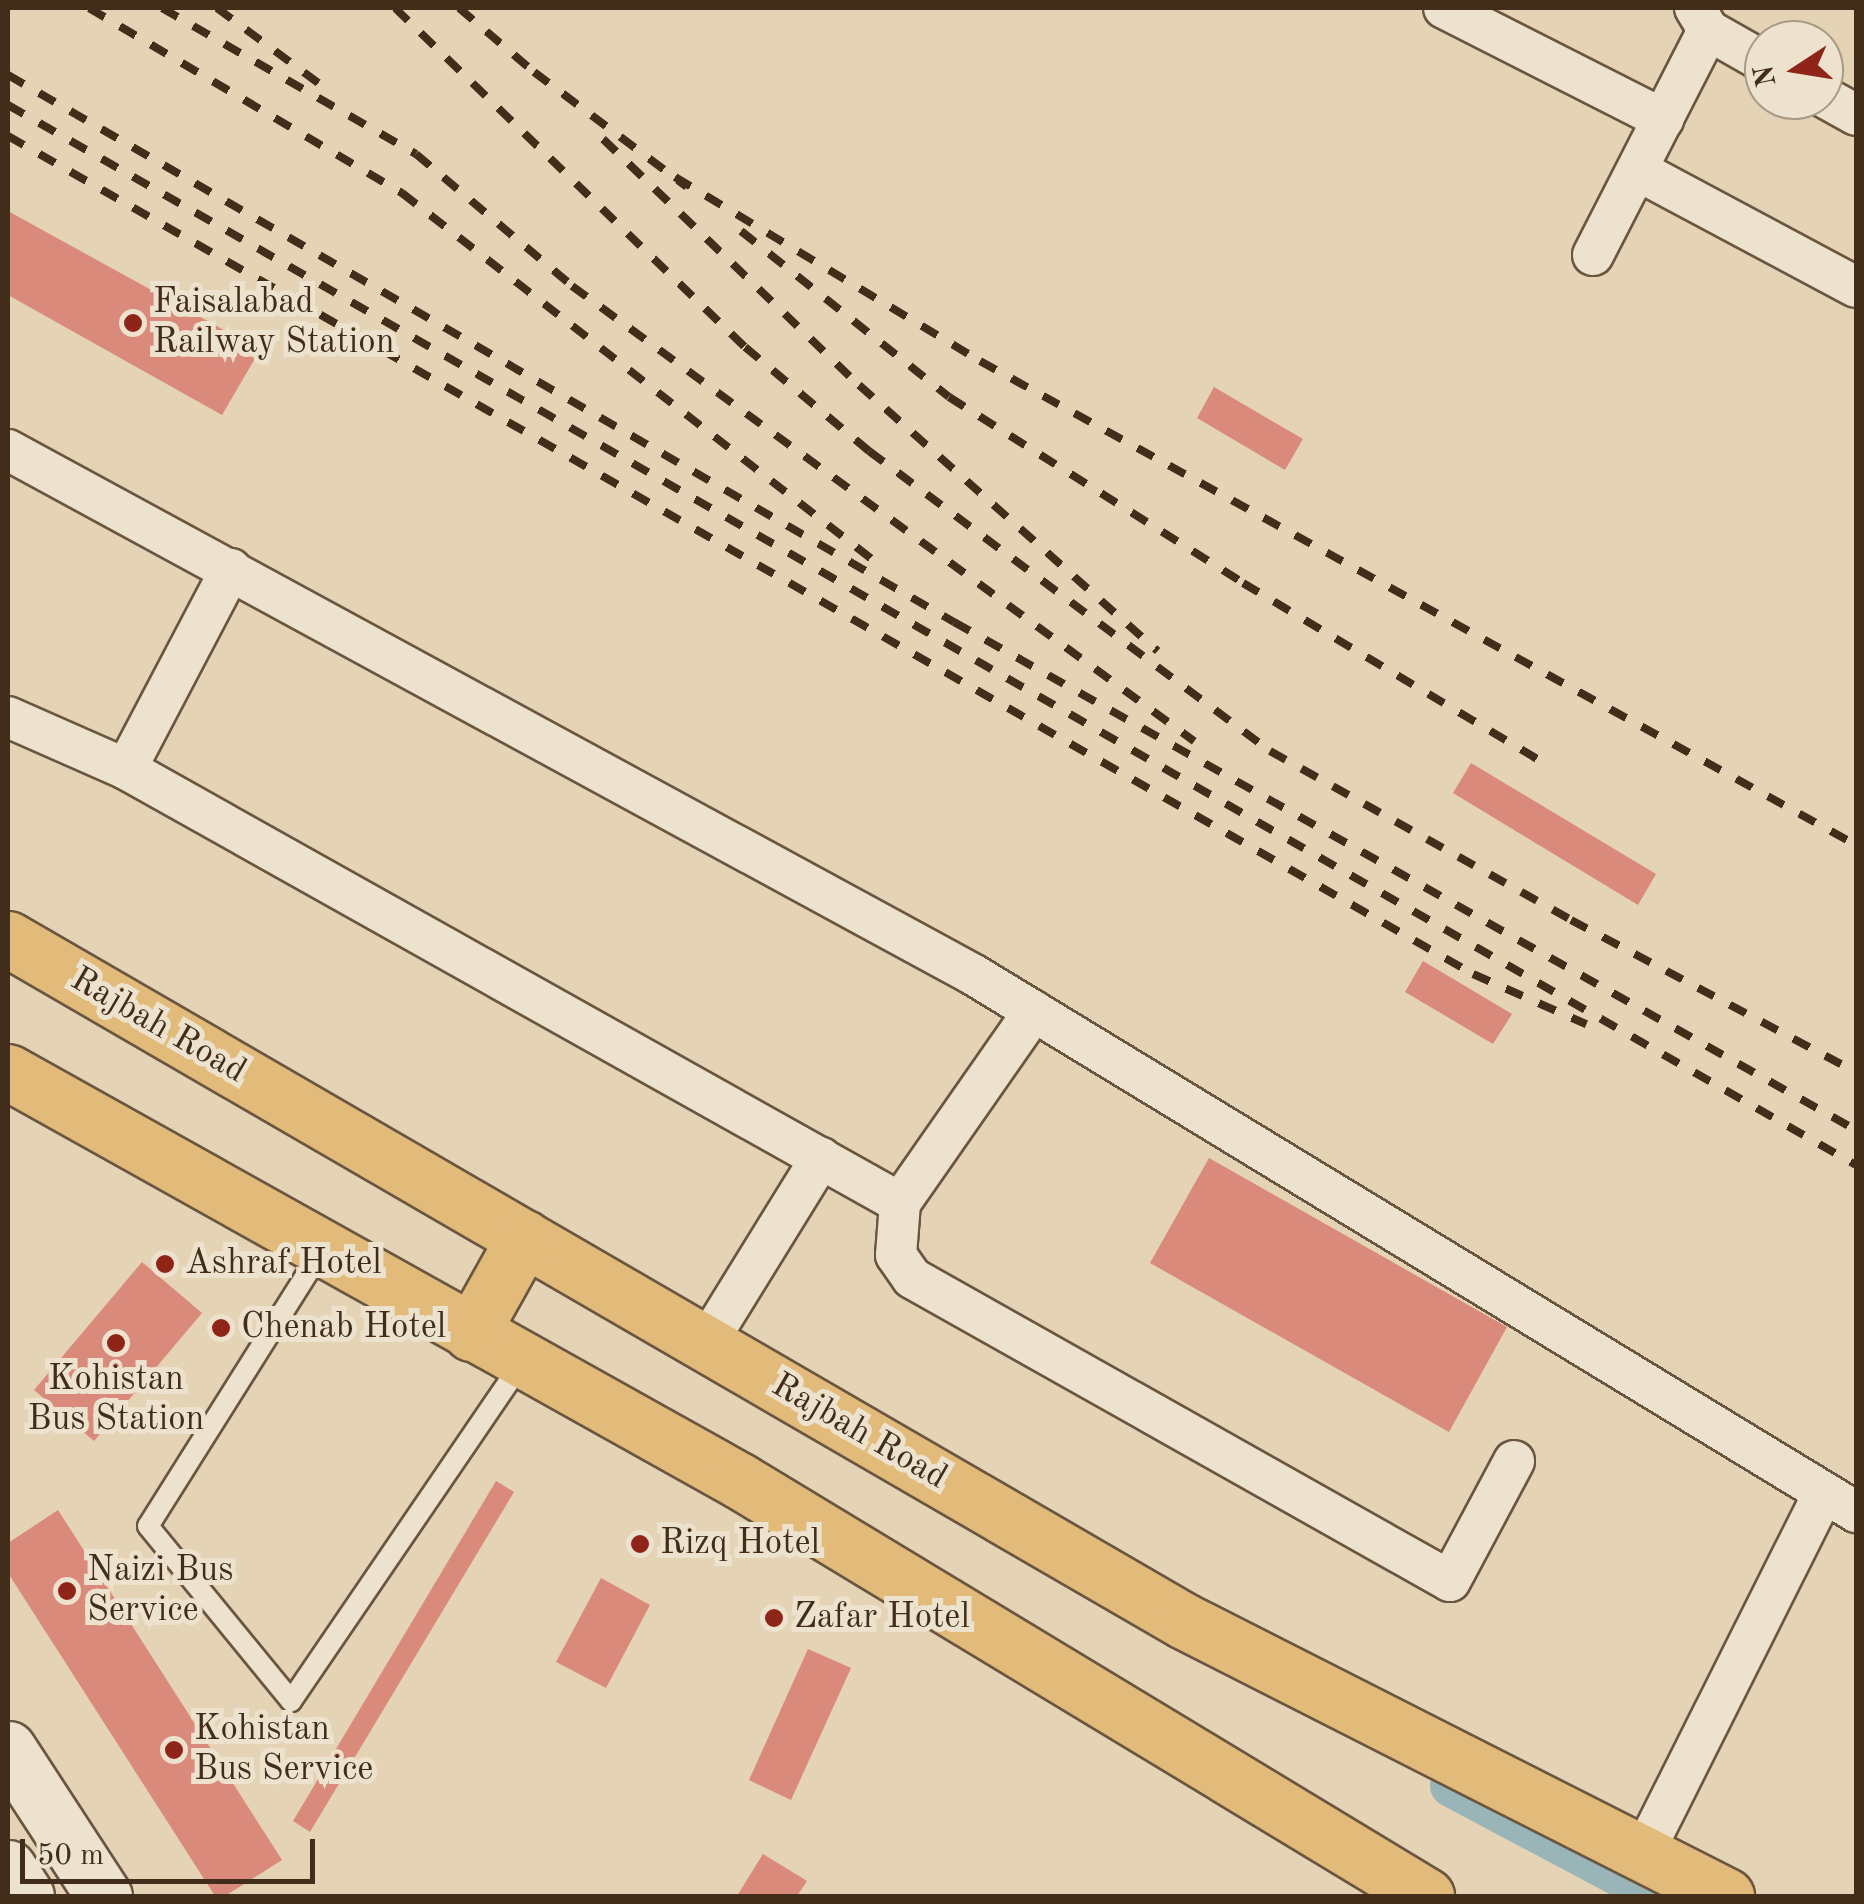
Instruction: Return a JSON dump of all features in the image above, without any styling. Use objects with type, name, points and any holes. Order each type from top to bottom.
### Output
[{"type":"main road","name":"Rajbah Road","points":[[8,939],[1184,1621],[1726,1896]]},
{"type":"main road","points":[[8,1072],[740,1481],[1426,1896]]},
{"type":"main road","points":[[472,1333],[524,1238]]},
{"type":"main road","points":[[8,1749],[104,1896]]},
{"type":"main road","points":[[8,1868],[26,1896]]},
{"type":"street","points":[[1444,8],[1663,119]]},
{"type":"street","points":[[1594,255],[1663,119],[1702,18],[1744,48]]},
{"type":"street","points":[[1637,170],[1856,287]]},
{"type":"street","points":[[8,450],[232,569],[1034,1011],[1840,1502],[1643,1854]]},
{"type":"street","points":[[126,769],[232,569]]},
{"type":"street","points":[[8,718],[126,769],[900,1203]]},
{"type":"street","points":[[1034,1011],[900,1203],[896,1255],[912,1278],[1450,1582],[1514,1462]]},
{"type":"street","points":[[706,1344],[820,1158]]},
{"type":"lane","points":[[322,1250],[148,1526],[290,1702],[523,1361]]},
{"type":"building","name":"Faisalabad Railway Station","points":[[8,211],[260,350],[222,415],[8,295]]},
{"type":"building","points":[[1214,387],[1303,439],[1285,470],[1197,418]]},
{"type":"building","points":[[1471,763],[1656,874],[1638,905],[1453,793]]},
{"type":"building","points":[[1423,961],[1512,1014],[1493,1044],[1405,992]]},
{"type":"building","points":[[1209,1158],[1507,1327],[1449,1432],[1150,1263]]},
{"type":"building","points":[[142,1262],[202,1313],[94,1441],[34,1390]]},
{"type":"building","points":[[496,1481],[514,1492],[310,1832],[293,1821]]},
{"type":"building","points":[[58,1510],[282,1860],[225,1896],[215,1896],[8,1573],[8,1543]]},
{"type":"building","points":[[601,1578],[650,1605],[606,1688],[556,1662]]},
{"type":"building","points":[[808,1649],[851,1668],[791,1800],[749,1780]]},
{"type":"building","points":[[763,1854],[807,1881],[797,1896],[737,1896]]},
{"type":"waterway","points":[[1451,1786],[1658,1896]]},
{"type":"railway","points":[[89,8],[402,193],[878,564]]},
{"type":"railway","points":[[162,8],[416,154],[572,286],[1194,741]]},
{"type":"railway","points":[[217,8],[325,88]]},
{"type":"railway","points":[[395,8],[745,347],[869,451],[1270,751],[1571,920],[1856,1072]]},
{"type":"railway","points":[[459,8],[534,72],[687,187]]},
{"type":"railway","points":[[8,75],[954,622],[1856,1130]]},
{"type":"railway","points":[[8,105],[1856,1165]]},
{"type":"railway","points":[[8,136],[1473,974],[1586,1024]]},
{"type":"railway","points":[[603,139],[859,385],[1158,651]]},
{"type":"railway","points":[[675,177],[980,361],[1856,845]]},
{"type":"railway","points":[[741,231],[949,397],[1243,583],[1546,764]]},
{"type":"place","name":"Faisalabad Railway Station","points":[[133,323]]},
{"type":"place","name":"Ashraf Hotel","points":[[165,1264]]},
{"type":"place","name":"Chenab Hotel","points":[[221,1328]]},
{"type":"place","name":"Kohistan Bus Station","points":[[116,1343]]},
{"type":"place","name":"Rizq Hotel","points":[[640,1544]]},
{"type":"place","name":"Naizi Bus Service","points":[[67,1591]]},
{"type":"place","name":"Zafar Hotel","points":[[774,1618]]},
{"type":"place","name":"Kohistan Bus Service","points":[[174,1750]]}]
